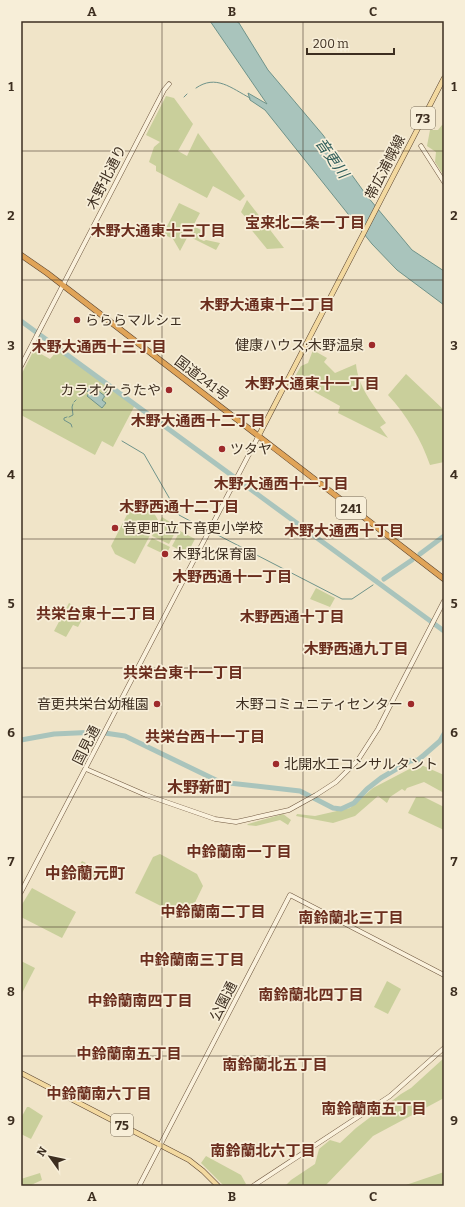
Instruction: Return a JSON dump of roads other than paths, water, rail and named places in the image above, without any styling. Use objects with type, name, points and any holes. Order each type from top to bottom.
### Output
[{"type":"highway","name":"国道241号","points":[[21,255],[63,285],[444,579]]},
{"type":"main road","name":"帯広浦幌線","points":[[258,436],[444,78]]},
{"type":"main road","name":"75","points":[[21,1073],[160,1145],[197,1166],[218,1186]]},
{"type":"street","name":"木野北通り","points":[[21,366],[164,90],[169,84]]},
{"type":"street","points":[[421,146],[444,182]]},
{"type":"street","name":"国見通","points":[[21,892],[258,436]]},
{"type":"street","points":[[86,769],[173,806],[225,820],[236,822],[289,810],[316,795],[344,775],[366,749],[444,601]]},
{"type":"street","name":"公園通","points":[[139,1186],[290,895],[444,975]]},
{"type":"street","points":[[253,1186],[390,1096],[411,1079],[444,1048]]},
{"type":"water","name":"音更川","points":[[210,21],[236,21],[239,23],[268,70],[323,135],[367,196],[412,250],[444,271],[444,305],[397,270],[372,244],[265,110],[250,100],[248,93],[267,104]]},
{"type":"water","points":[[90,385],[105,396],[102,400],[106,403],[102,408],[87,396],[89,393],[86,390]]},
{"type":"waterway","points":[[196,88],[203,84],[217,82],[250,98]]},
{"type":"waterway","points":[[184,97],[187,94]]},
{"type":"waterway","points":[[21,321],[444,631]]},
{"type":"waterway","points":[[108,390],[111,386]]},
{"type":"waterway","points":[[79,397],[87,391]]},
{"type":"waterway","points":[[104,396],[106,392]]},
{"type":"waterway","points":[[69,417],[73,415],[73,404]]},
{"type":"waterway","points":[[67,417],[64,418],[64,420],[71,424],[72,427]]},
{"type":"waterway","points":[[122,441],[144,454],[179,515],[207,530]]},
{"type":"waterway","points":[[210,531],[342,599],[352,599],[373,585]]},
{"type":"waterway","points":[[420,554],[444,536]]},
{"type":"waterway","points":[[384,579],[412,560]]},
{"type":"waterway","points":[[21,740],[54,734],[98,732],[125,736],[220,782],[300,791],[333,808],[341,809],[354,803],[367,789],[381,778],[410,761],[418,760],[440,741],[444,734]]},
{"type":"place","name":"らららマルシェ","points":[[77,320]]},
{"type":"place","name":"健康ハウス;木野温泉","points":[[372,345]]},
{"type":"place","name":"カラオケ うたや","points":[[169,390]]},
{"type":"place","name":"ツタヤ","points":[[222,449]]},
{"type":"place","name":"音更町立下音更小学校","points":[[115,528]]},
{"type":"place","name":"木野北保育園","points":[[165,554]]},
{"type":"place","name":"音更共栄台幼稚園","points":[[157,704]]},
{"type":"place","name":"木野コミュニティセンター","points":[[411,704]]},
{"type":"place","name":"北開水工コンサルタント","points":[[276,764]]},
{"type":"district","name":"宝来北二条一丁目","points":[[305,223]]},
{"type":"district","name":"木野大通東十三丁目","points":[[158,231]]},
{"type":"district","name":"木野大通東十二丁目","points":[[267,305]]},
{"type":"district","name":"木野大通西十三丁目","points":[[99,347]]},
{"type":"district","name":"木野大通東十一丁目","points":[[312,384]]},
{"type":"district","name":"木野大通西十二丁目","points":[[198,421]]},
{"type":"district","name":"木野大通西十一丁目","points":[[281,484]]},
{"type":"district","name":"木野西通十二丁目","points":[[179,507]]},
{"type":"district","name":"木野大通西十丁目","points":[[344,531]]},
{"type":"district","name":"木野西通十一丁目","points":[[232,577]]},
{"type":"district","name":"共栄台東十二丁目","points":[[96,614]]},
{"type":"district","name":"木野西通十丁目","points":[[292,617]]},
{"type":"district","name":"木野西通九丁目","points":[[356,649]]},
{"type":"district","name":"共栄台東十一丁目","points":[[183,673]]},
{"type":"district","name":"共栄台西十一丁目","points":[[205,737]]},
{"type":"district","name":"木野新町","points":[[199,787]]},
{"type":"district","name":"中鈴蘭南一丁目","points":[[239,852]]},
{"type":"district","name":"中鈴蘭元町","points":[[85,873]]},
{"type":"district","name":"中鈴蘭南二丁目","points":[[213,912]]},
{"type":"district","name":"南鈴蘭北三丁目","points":[[351,918]]},
{"type":"district","name":"中鈴蘭南三丁目","points":[[192,960]]},
{"type":"district","name":"南鈴蘭北四丁目","points":[[311,995]]},
{"type":"district","name":"中鈴蘭南四丁目","points":[[140,1001]]},
{"type":"district","name":"中鈴蘭南五丁目","points":[[129,1054]]},
{"type":"district","name":"南鈴蘭北五丁目","points":[[275,1065]]},
{"type":"district","name":"中鈴蘭南六丁目","points":[[99,1094]]},
{"type":"district","name":"南鈴蘭南五丁目","points":[[374,1109]]},
{"type":"district","name":"南鈴蘭北六丁目","points":[[263,1151]]}]
